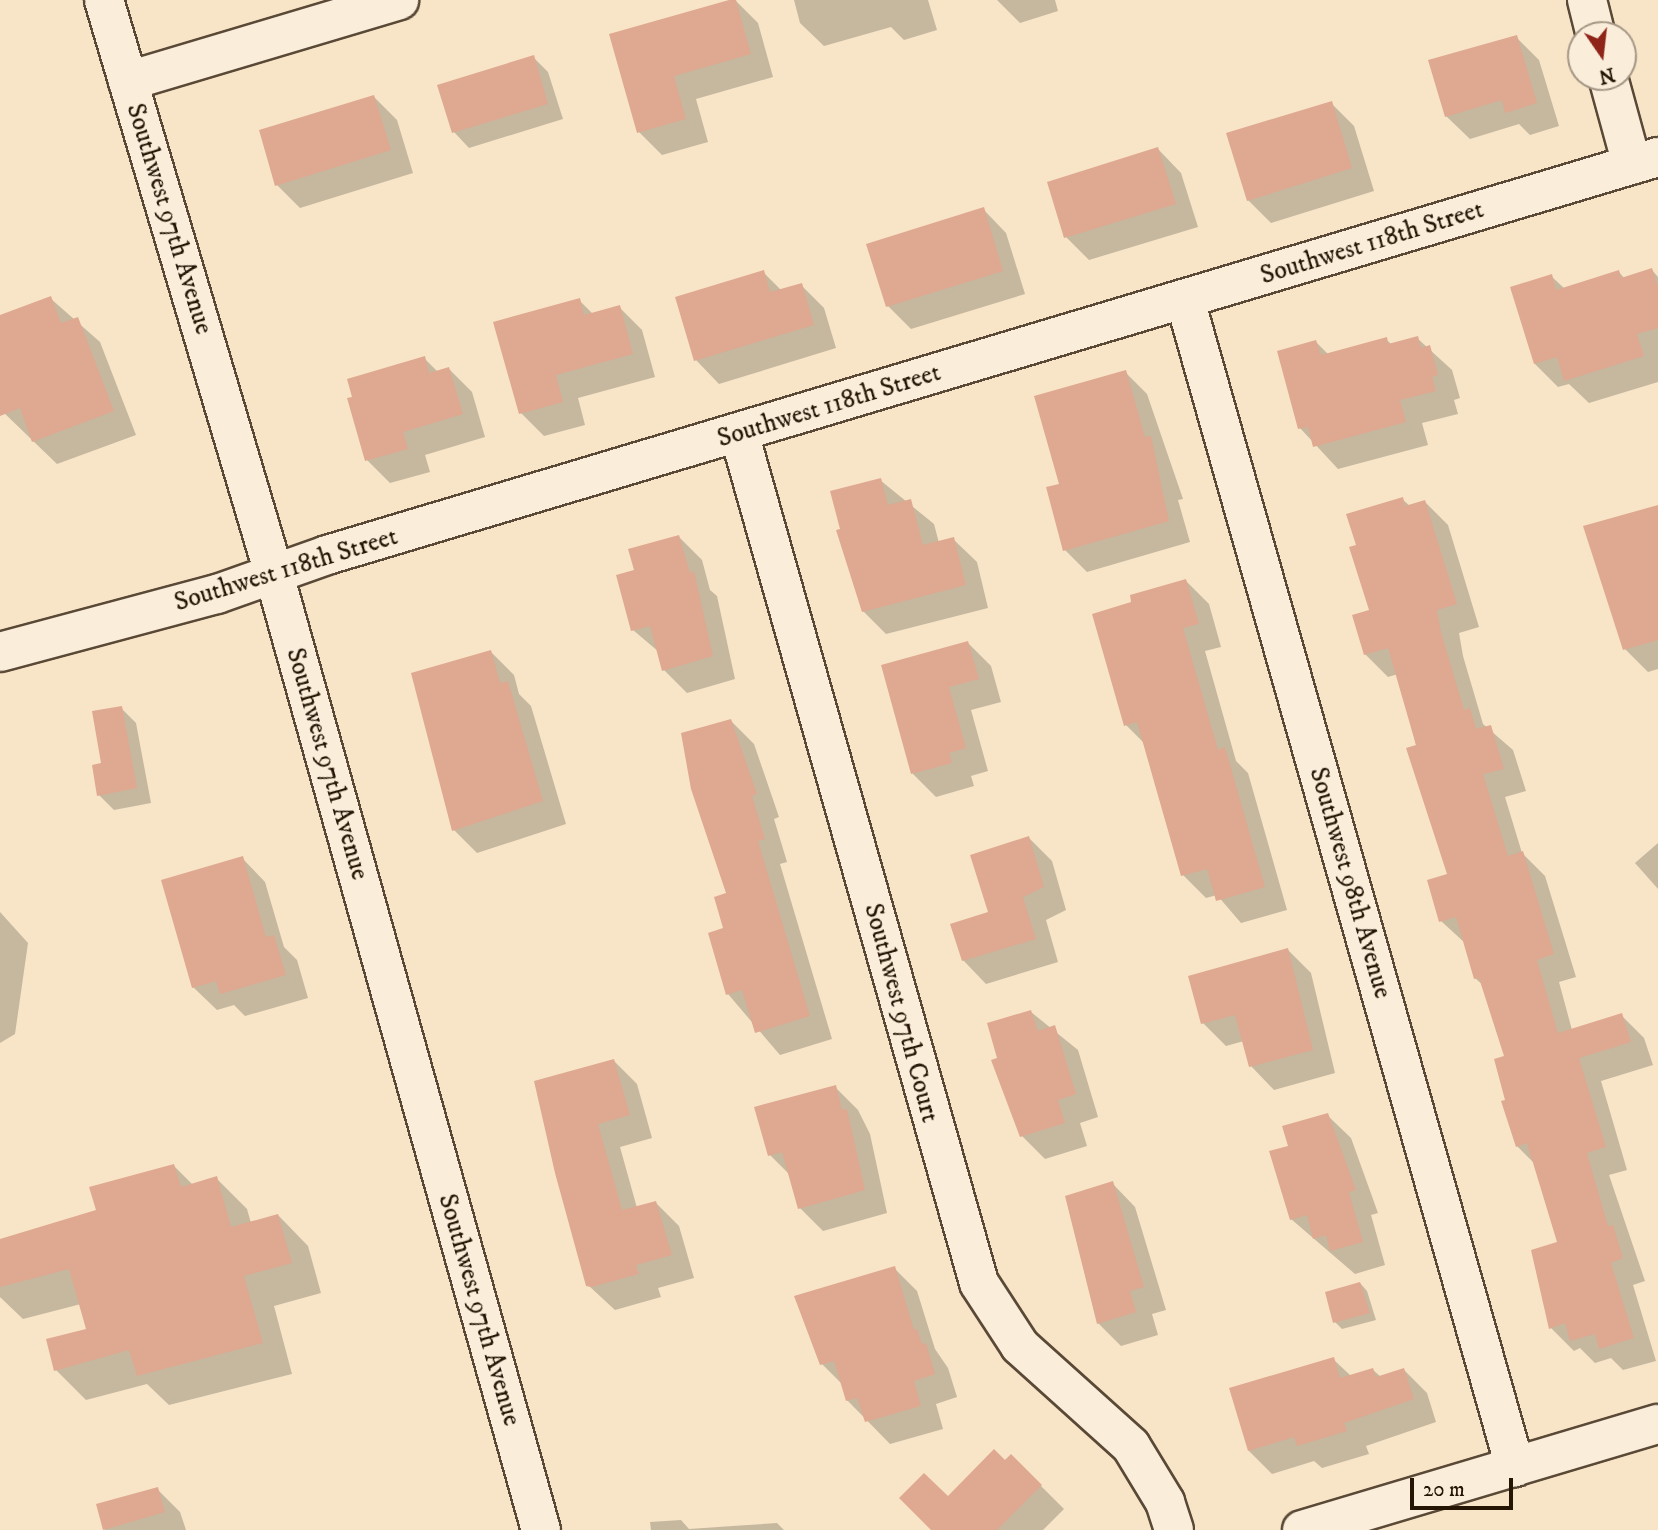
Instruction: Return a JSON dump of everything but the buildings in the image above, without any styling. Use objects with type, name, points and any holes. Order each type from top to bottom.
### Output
[{"type":"street","name":"Southwest 97th Avenue","points":[[104,0],[274,574],[541,1530]]},
{"type":"street","points":[[128,81],[399,0]]},
{"type":"street","points":[[1587,0],[1593,21]]},
{"type":"street","points":[[1614,91],[1645,161]]},
{"type":"street","name":"Southwest 118th Street","points":[[0,652],[274,574],[1645,161]]},
{"type":"street","name":"Southwest 98th Avenue","points":[[1185,300],[1515,1467]]},
{"type":"street","name":"Southwest 97th Court","points":[[739,433],[979,1283],[1020,1346],[1131,1446],[1156,1483],[1174,1530]]},
{"type":"street","points":[[1302,1530],[1658,1424]]}]
